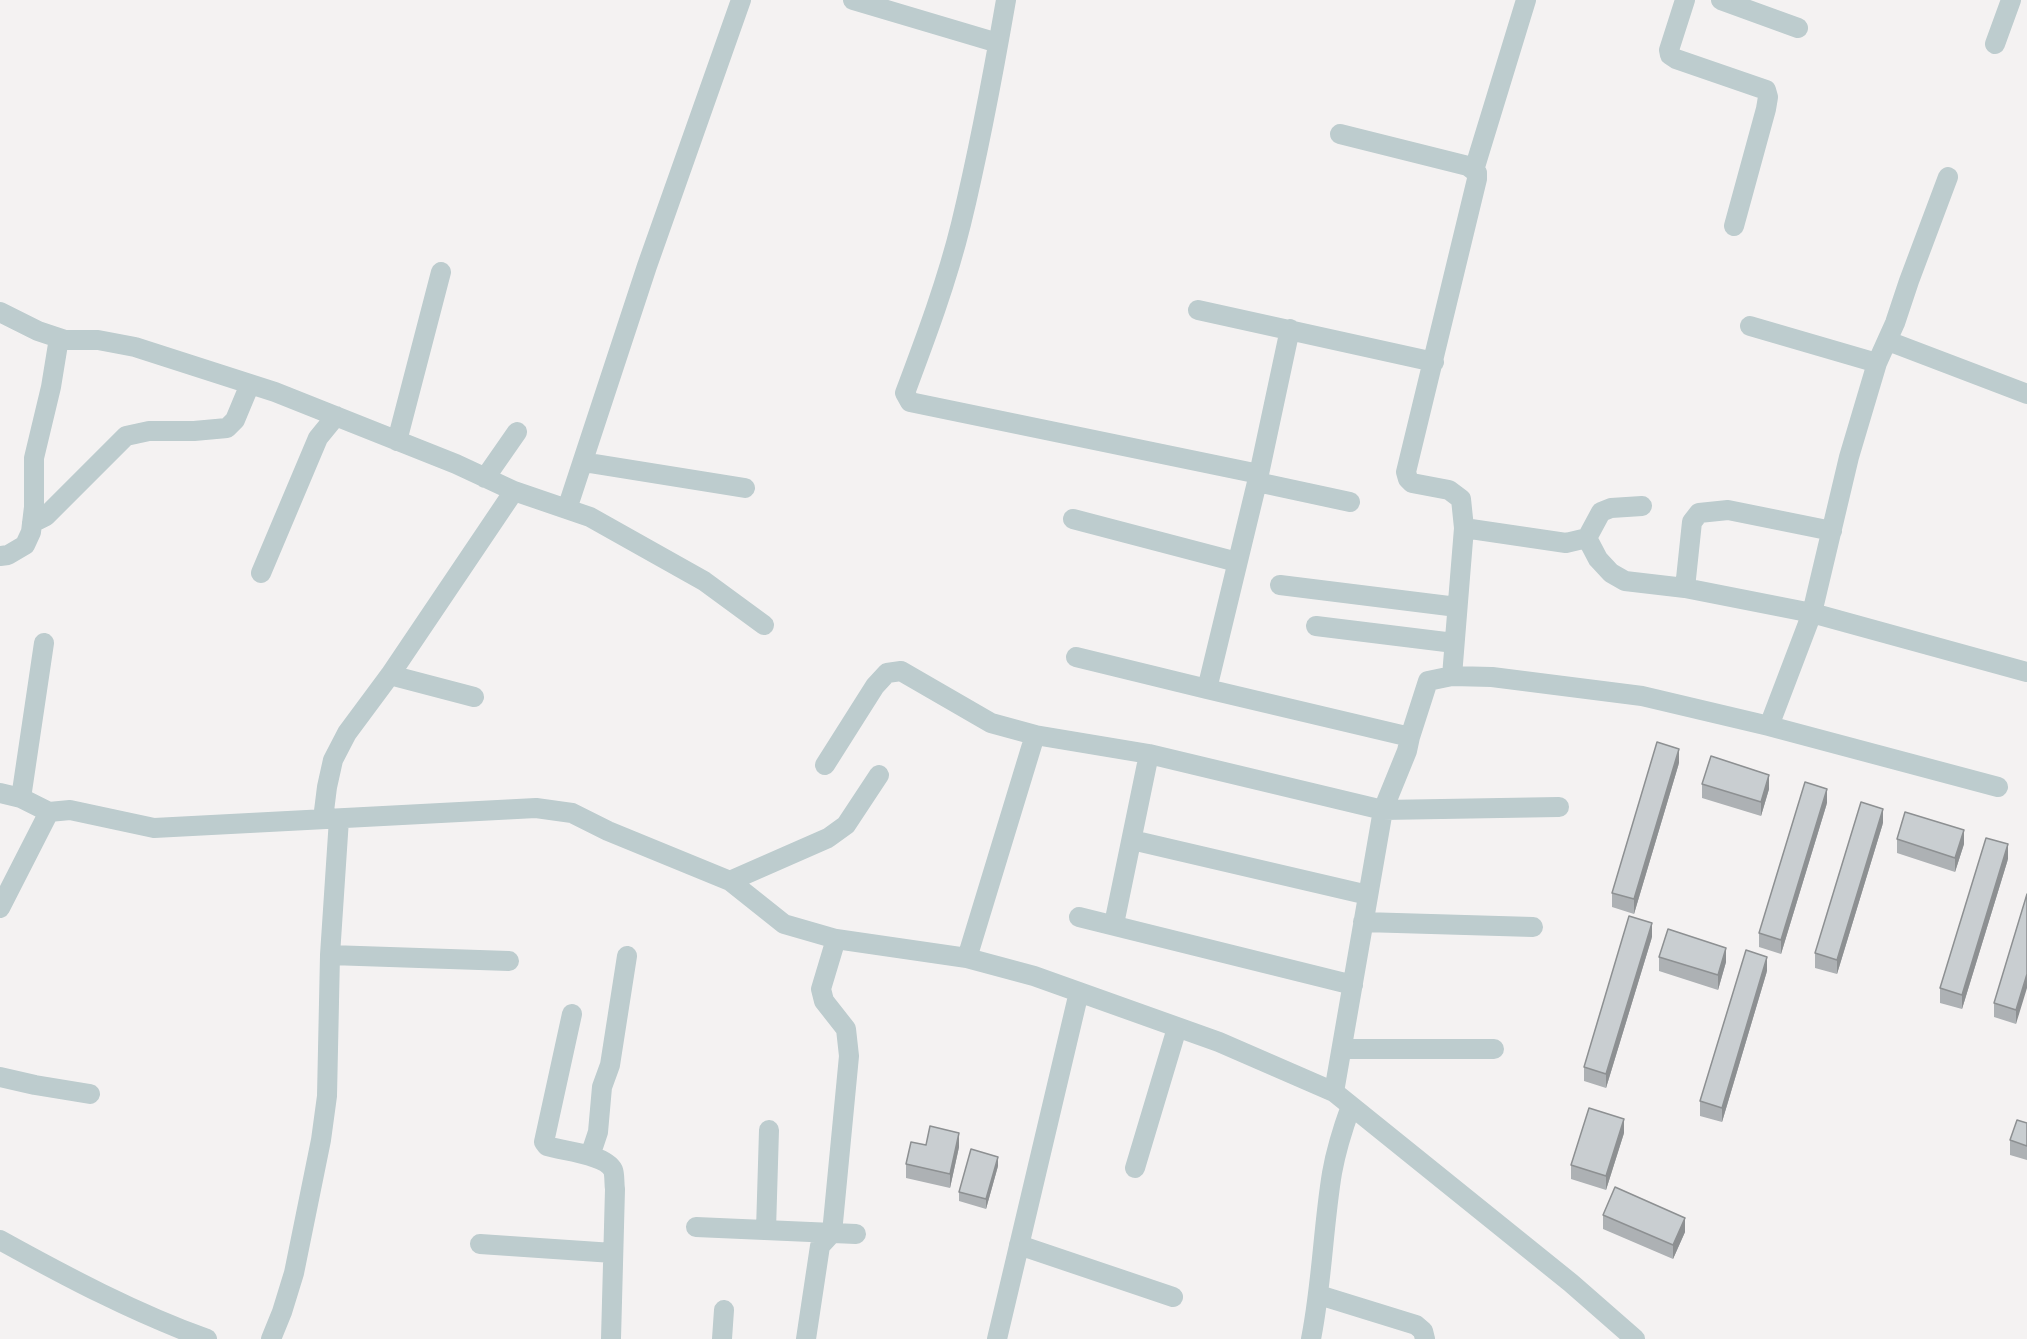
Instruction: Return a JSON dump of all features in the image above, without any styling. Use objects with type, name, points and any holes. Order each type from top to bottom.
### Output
[{"type":"street","points":[[567,508],[647,266],[741,0]]},
{"type":"street","points":[[853,0],[998,43]]},
{"type":"street","points":[[1006,0],[980,144],[961,224],[946,277],[905,393],[906,397],[910,402],[1258,478],[1350,502]]},
{"type":"street","points":[[1452,676],[1464,528],[1461,499],[1449,490],[1412,483],[1406,472],[1477,179],[1474,170],[1526,0]]},
{"type":"street","points":[[1685,0],[1669,50],[1670,55],[1763,88],[1768,97],[1734,226]]},
{"type":"street","points":[[1721,0],[1798,28]]},
{"type":"street","points":[[1995,44],[2011,0]]},
{"type":"street","points":[[1340,134],[1468,166],[1474,170]]},
{"type":"street","points":[[1769,726],[1812,613],[1849,457],[1877,363],[1888,341],[1948,177]]},
{"type":"street","points":[[397,441],[441,272]]},
{"type":"street","points":[[1198,310],[1434,362]]},
{"type":"street","points":[[0,312],[38,331],[59,338],[80,341],[98,340],[135,347],[275,392],[456,464],[514,491],[590,517],[704,581],[765,626]]},
{"type":"street","points":[[1750,326],[1877,363]]},
{"type":"street","points":[[1208,688],[1258,478],[1290,329]]},
{"type":"street","points":[[0,556],[8,555],[25,545],[31,532],[34,458],[51,387],[59,338]]},
{"type":"street","points":[[1888,341],[2027,394]]},
{"type":"street","points":[[32,523],[46,516],[126,436],[149,431],[227,428],[235,420],[250,384]]},
{"type":"street","points":[[261,573],[318,438],[336,416]]},
{"type":"street","points":[[484,478],[517,432]]},
{"type":"street","points":[[583,462],[745,488]]},
{"type":"street","points":[[272,1339],[294,1273],[321,1140],[327,1096],[331,819],[327,786],[333,760],[347,733],[390,675],[514,491]]},
{"type":"street","points":[[1587,538],[1600,512],[1611,508],[1642,506]]},
{"type":"street","points":[[1685,588],[1692,522],[1699,513],[1728,510],[1832,531]]},
{"type":"street","points":[[1073,519],[1237,562]]},
{"type":"street","points":[[1464,528],[1566,543],[1587,538]]},
{"type":"street","points":[[1587,538],[1598,559],[1611,573],[1624,581],[1685,588],[1812,613],[2027,672]]},
{"type":"street","points":[[1280,585],[1457,607]]},
{"type":"street","points":[[1316,626],[1454,644]]},
{"type":"street","points":[[21,798],[44,643]]},
{"type":"street","points":[[1076,657],[1410,737]]},
{"type":"street","points":[[825,765],[875,686],[887,673],[901,671],[991,723],[1035,735],[1149,754],[1383,810],[1558,807]]},
{"type":"street","points":[[390,675],[474,697]]},
{"type":"street","points":[[1334,1092],[1383,810],[1407,751],[1428,681],[1452,676],[1492,677],[1642,696],[1769,726],[1998,787]]},
{"type":"street","points":[[967,958],[1035,735]]},
{"type":"street","points":[[1114,924],[1149,754]]},
{"type":"street","points":[[730,881],[828,838],[846,825],[879,775]]},
{"type":"street","points":[[0,793],[21,798],[49,812],[70,810],[154,828],[536,808],[572,813],[608,831],[730,881],[784,924],[836,939],[967,958],[1034,976],[1219,1042],[1334,1092],[1570,1283],[1635,1339]]},
{"type":"street","points":[[0,908],[49,812]]},
{"type":"street","points":[[1132,840],[1368,895]]},
{"type":"street","points":[[1079,917],[1353,986]]},
{"type":"street","points":[[1363,922],[1533,927]]},
{"type":"street","points":[[806,1339],[820,1246],[832,1233],[849,1056],[846,1029],[824,1001],[822,989],[836,939]]},
{"type":"street","points":[[330,955],[508,961]]},
{"type":"street","points":[[590,1156],[598,1132],[602,1087],[610,1065],[627,956]]},
{"type":"street","points":[[997,1339],[1079,992]]},
{"type":"street","points":[[572,1014],[544,1142],[547,1146],[605,1162],[613,1170],[615,1189],[611,1339]]},
{"type":"street","points":[[1135,1168],[1177,1028]]},
{"type":"street","points":[[1342,1048],[1494,1049]]},
{"type":"street","points":[[0,1077],[90,1094]]},
{"type":"street","points":[[1311,1339],[1319,1296],[1332,1173],[1340,1135],[1351,1106]]},
{"type":"street","points":[[766,1230],[769,1130]]},
{"type":"street","points":[[696,1227],[856,1234]]},
{"type":"street","points":[[0,1240],[83,1285],[171,1326],[207,1339]]},
{"type":"street","points":[[480,1244],[613,1253]]},
{"type":"street","points":[[1019,1245],[1173,1297]]},
{"type":"street","points":[[1319,1296],[1416,1325],[1423,1331],[1425,1339]]},
{"type":"street","points":[[722,1339],[724,1310]]},
{"type":"building","points":[[1657,742],[1679,749],[1634,899],[1612,893]]},
{"type":"building","points":[[1711,756],[1769,775],[1761,802],[1702,784]]},
{"type":"building","points":[[1805,782],[1827,789],[1781,940],[1759,933]]},
{"type":"building","points":[[1861,802],[1883,809],[1837,960],[1815,953]]},
{"type":"building","points":[[1905,812],[1964,830],[1955,858],[1897,839]]},
{"type":"building","points":[[1986,838],[2008,844],[1962,995],[1940,988]]},
{"type":"building","points":[[2027,894],[2027,974],[2016,1010],[1994,1003]]},
{"type":"building","points":[[1629,916],[1652,923],[1606,1074],[1584,1067]]},
{"type":"building","points":[[1668,929],[1726,948],[1718,975],[1659,957]]},
{"type":"building","points":[[1746,950],[1767,957],[1722,1108],[1700,1101]]},
{"type":"building","points":[[1589,1108],[1624,1119],[1606,1176],[1571,1165]]},
{"type":"building","points":[[2017,1120],[2027,1123],[2027,1146],[2010,1140]]},
{"type":"building","points":[[930,1126],[959,1133],[950,1174],[906,1164],[911,1142],[926,1145]]},
{"type":"building","points":[[971,1149],[998,1157],[986,1199],[959,1192]]},
{"type":"building","points":[[1615,1187],[1685,1218],[1673,1245],[1603,1215]]}]
